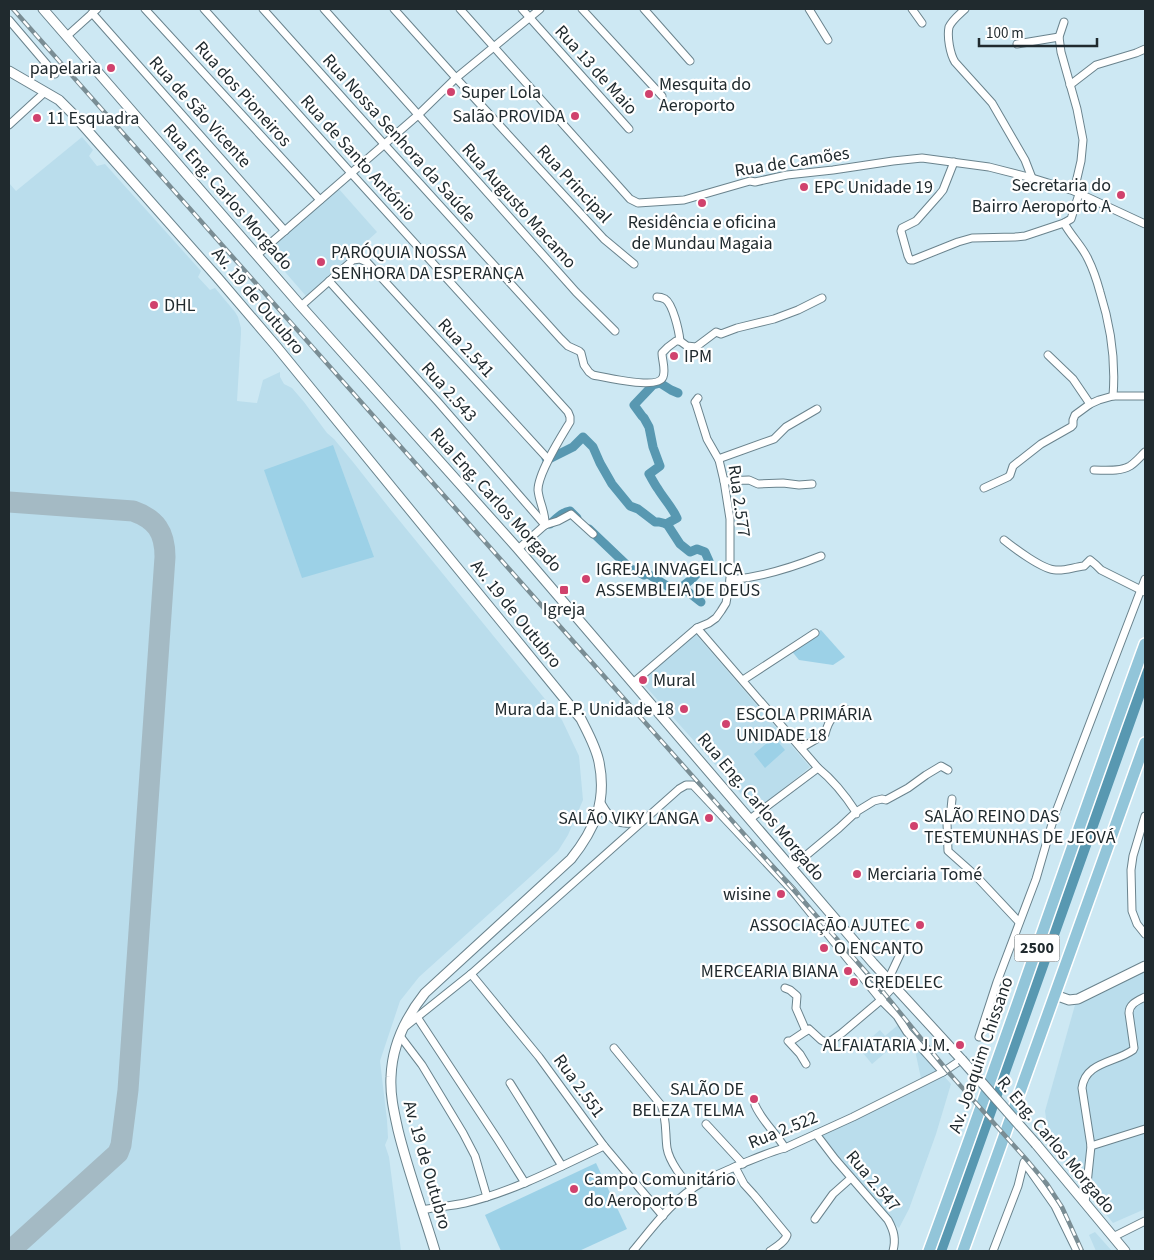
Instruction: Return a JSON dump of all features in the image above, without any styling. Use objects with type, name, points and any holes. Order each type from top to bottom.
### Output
[{"type":"main road","name":"Av. Joaquim Chissano","points":[[929,1251],[1145,644]]},
{"type":"main road","name":"2500","points":[[963,1251],[1145,743]]},
{"type":"street","name":"Rua Eng. Carlos Morgado","points":[[43,9],[257,255],[518,549],[891,983],[962,1060]]},
{"type":"street","name":"Rua dos Pioneiros","points":[[145,9],[320,200]]},
{"type":"street","name":"Rua de Santo António","points":[[204,9],[568,412],[570,422],[548,459]]},
{"type":"street","name":"Rua Nossa Senhora da Saúde","points":[[263,9],[561,339],[568,346],[579,351],[583,363],[589,372],[593,375],[632,382],[660,380],[663,378],[662,353],[676,341],[680,340]]},
{"type":"street","name":"Rua Augusto Macamo","points":[[324,9],[576,292],[615,331]]},
{"type":"street","name":"Rua Principal","points":[[394,9],[604,239],[634,264]]},
{"type":"street","name":"Rua de Camões","points":[[460,9],[630,199],[638,203],[684,200],[750,181],[755,182],[787,175],[922,158],[989,167],[1032,178],[1076,193],[1145,224]]},
{"type":"street","name":"Rua 13 de Maio","points":[[522,9],[629,129]]},
{"type":"street","points":[[257,255],[418,114],[456,78],[540,9]]},
{"type":"street","points":[[582,9],[662,96]]},
{"type":"street","points":[[644,9],[690,61]]},
{"type":"street","points":[[809,9],[828,40]]},
{"type":"street","points":[[912,9],[922,23]]},
{"type":"street","points":[[965,9],[949,28],[951,54],[955,62],[992,103],[1022,154],[1032,178]]},
{"type":"street","points":[[67,36],[95,11]]},
{"type":"street","name":"Rua de São Vicente","points":[[95,11],[285,231]]},
{"type":"street","points":[[9,20],[55,74]]},
{"type":"street","points":[[954,162],[943,190],[916,221],[902,228],[901,231],[910,260],[972,238],[1025,236],[1071,219],[1083,140],[1061,52],[1059,37],[1064,22]]},
{"type":"street","points":[[1017,44],[1059,37]]},
{"type":"street","points":[[1070,85],[1096,65],[1145,49]]},
{"type":"street","name":"Av. 19 de Outubro","points":[[9,71],[58,100],[72,113],[217,277],[276,346],[581,719],[593,742],[599,762],[601,803],[590,831],[582,845],[571,859],[425,993],[410,1014],[392,1063],[391,1100],[404,1156],[435,1251]]},
{"type":"street","points":[[9,125],[45,92]]},
{"type":"street","points":[[1064,223],[1088,258],[1108,316],[1113,351],[1113,396]]},
{"type":"street","name":"Rua 2.541","points":[[329,281],[353,260],[367,262],[548,459]]},
{"type":"street","points":[[302,306],[329,281]]},
{"type":"street","name":"Rua 2.543","points":[[329,281],[545,525]]},
{"type":"street","points":[[657,297],[666,300],[674,316],[680,340],[687,346],[696,347],[716,332],[721,334],[774,319],[822,298]]},
{"type":"street","points":[[1048,355],[1073,379],[1090,404]]},
{"type":"street","points":[[984,488],[1008,477],[1013,466],[1041,444],[1071,427],[1075,415],[1090,404],[1113,396],[1145,396]]},
{"type":"street","name":"Rua 2.577","points":[[633,682],[697,628],[709,622],[721,612],[726,604],[730,580],[730,518],[719,460],[704,431],[696,402],[698,398]]},
{"type":"street","points":[[719,460],[774,438],[786,427],[817,409]]},
{"type":"street","points":[[1094,470],[1127,468],[1145,452]]},
{"type":"street","points":[[545,525],[538,485],[548,459]]},
{"type":"street","points":[[724,481],[749,480],[758,484],[812,484]]},
{"type":"street","points":[[518,549],[545,525],[571,514],[593,534]]},
{"type":"street","points":[[1004,540],[1020,552],[1052,570],[1084,566],[1090,560],[1101,570],[1143,591]]},
{"type":"street","points":[[730,580],[750,578],[780,571],[821,556]]},
{"type":"street","points":[[980,1037],[997,982],[1036,878],[1054,817],[1143,591],[1145,579]]},
{"type":"street","points":[[697,628],[818,768],[838,786],[856,812]]},
{"type":"street","points":[[743,680],[816,633]]},
{"type":"street","points":[[801,748],[825,734],[830,720],[847,710]]},
{"type":"street","points":[[791,868],[856,812],[874,801],[886,800],[941,766],[948,770]]},
{"type":"street","points":[[750,819],[818,768]]},
{"type":"street","points":[[487,1196],[474,1156],[463,1133],[402,1032],[417,1017],[471,974],[678,789],[686,785],[693,785],[792,890],[896,1016],[907,1032],[942,1072]]},
{"type":"street","points":[[952,799],[947,824],[948,851],[975,874],[1019,922]]},
{"type":"street","points":[[601,803],[607,814],[614,820],[622,824],[640,824]]},
{"type":"street","points":[[1145,816],[1132,856],[1131,870],[1132,911],[1137,924],[1145,934]]},
{"type":"street","points":[[806,1064],[788,1041],[809,1029],[821,1040],[828,1043],[842,1033],[881,1000],[891,983],[904,946]]},
{"type":"street","points":[[1054,995],[1069,1000],[1078,999],[1145,966]]},
{"type":"street","name":"Rua 2.551","points":[[471,974],[539,1057],[604,1146],[662,1216]]},
{"type":"street","points":[[785,988],[796,996],[796,1008],[806,1031]]},
{"type":"street","points":[[1085,1203],[1091,1146],[1082,1088],[1083,1083],[1091,1069],[1133,1050],[1129,1008],[1132,1004],[1145,997]]},
{"type":"street","points":[[417,1017],[525,1183]]},
{"type":"street","points":[[614,1048],[662,1105],[668,1151],[681,1177],[692,1189]]},
{"type":"street","name":"Rua 2.522","points":[[633,1251],[662,1216],[701,1183],[767,1153],[785,1148],[816,1134],[942,1072],[962,1060]]},
{"type":"street","name":"R. Eng. Carlos Morgado","points":[[962,1060],[1036,1144],[1125,1251]]},
{"type":"street","points":[[510,1083],[562,1166]]},
{"type":"street","points":[[755,1105],[785,1148]]},
{"type":"street","points":[[706,1124],[742,1164]]},
{"type":"street","points":[[1091,1146],[1145,1129]]},
{"type":"street","name":"Rua 2.547","points":[[816,1134],[888,1220],[895,1237],[893,1251]]},
{"type":"street","points":[[422,1210],[464,1203],[525,1183],[604,1146]]},
{"type":"street","points":[[993,1251],[1018,1186],[1024,1162],[1055,1206],[1077,1251]]},
{"type":"street","points":[[735,1167],[744,1184],[787,1235],[781,1243],[770,1251]]},
{"type":"street","points":[[815,1218],[833,1194],[851,1178]]},
{"type":"street","points":[[1113,1238],[1145,1221]]},
{"type":"shaded area","points":[[82,137],[93,150],[89,156],[97,166],[105,164],[201,271],[198,277],[210,290],[215,288],[238,317],[241,334],[237,401],[257,403],[263,380],[280,372],[280,377],[284,384],[292,388],[304,402],[327,433],[353,462],[562,720],[579,756],[583,800],[568,835],[558,851],[419,977],[400,1001],[380,1061],[387,1120],[388,1138],[385,1145],[389,1157],[401,1251],[9,1251],[9,183],[16,191]]},
{"type":"shaded area","points":[[338,188],[377,232],[306,296],[266,250]]},
{"type":"shaded area","points":[[333,445],[374,557],[302,578],[264,470]]},
{"type":"shaded area","points":[[821,630],[845,657],[833,665],[799,660],[790,649]]},
{"type":"shaded area","name":"ESCOLA PRIMÁRIA UNIDADE 18","points":[[693,631],[810,767],[756,811],[640,680]]},
{"type":"shaded area","points":[[774,737],[785,750],[765,768],[754,754]]},
{"type":"shaded area","points":[[1145,970],[1145,1209],[1113,1223],[1050,1145],[1045,1111],[1075,1005]]},
{"type":"shaded area","points":[[898,1025],[906,1035],[872,1064],[859,1048],[880,1030],[885,1036]]},
{"type":"shaded area","points":[[913,1041],[951,1084],[936,1134],[909,1209],[899,1228],[883,1214],[859,1186],[819,1133],[922,1083]]},
{"type":"shaded area","name":"Campo Comunitário do Aeroporto B","points":[[596,1163],[627,1229],[579,1251],[501,1251],[485,1215]]},
{"type":"shaded area","points":[[1095,1232],[1112,1251],[1096,1251],[1089,1235]]},
{"type":"waterway","points":[[666,524],[677,518],[649,474],[660,466],[653,447],[649,427],[634,405],[653,385],[660,383],[678,393]]},
{"type":"waterway","points":[[546,458],[547,460],[573,447],[583,437],[593,447],[612,484],[630,506],[638,509],[655,522],[667,524],[680,544],[690,552],[697,549],[705,552],[709,561],[678,590]]},
{"type":"waterway","points":[[550,524],[559,516],[570,511],[577,518]]},
{"type":"waterway","points":[[589,529],[632,570],[644,575],[648,574],[672,589],[687,591],[701,602]]},
{"type":"waterway","points":[[939,1251],[1145,674]]},
{"type":"taxiway","points":[[9,502],[133,511],[153,522],[161,534],[165,548],[128,1090],[121,1145],[118,1153],[10,1251]]},
{"type":"railway","points":[[13,9],[875,982],[950,1074],[1047,1184],[1062,1207],[1082,1251]]},
{"type":"place","name":"papelaria","points":[[111,68]]},
{"type":"place","name":"Super Lola","points":[[451,92]]},
{"type":"place","name":"Mesquita do Aeroporto","points":[[649,94]]},
{"type":"place","name":"Salão PROVIDA","points":[[575,116]]},
{"type":"place","name":"11 Esquadra","points":[[37,118]]},
{"type":"place","name":"EPC Unidade 19","points":[[804,187]]},
{"type":"place","name":"Secretaria do Bairro Aeroporto A","points":[[1121,195]]},
{"type":"place","name":"Residência e oficina de Mundau Magaia","points":[[702,203]]},
{"type":"place","name":"PARÓQUIA NOSSA SENHORA DA ESPERANÇA","points":[[321,262]]},
{"type":"place","name":"DHL","points":[[154,305]]},
{"type":"place","name":"IPM","points":[[674,356]]},
{"type":"place","name":"IGREJA INVAGELICA ASSEMBLEIA DE DEUS","points":[[586,579]]},
{"type":"place","name":"Igreja","points":[[564,590]]},
{"type":"place","name":"Mural","points":[[643,680]]},
{"type":"place","name":"Mura da E.P. Unidade 18","points":[[684,709]]},
{"type":"place","name":"ESCOLA PRIMÁRIA UNIDADE 18","points":[[726,724]]},
{"type":"place","name":"SALÃO VIKY LANGA","points":[[709,818]]},
{"type":"place","name":"SALÃO REINO DAS TESTEMUNHAS DE JEOVÁ","points":[[914,826]]},
{"type":"place","name":"Merciaria Tomé","points":[[857,874]]},
{"type":"place","name":"wisine","points":[[781,894]]},
{"type":"place","name":"ASSOCIAÇĀO AJUTEC","points":[[920,925]]},
{"type":"place","name":"O ENCANTO","points":[[824,948]]},
{"type":"place","name":"MERCEARIA BIANA","points":[[848,971]]},
{"type":"place","name":"CREDELEC","points":[[854,982]]},
{"type":"place","name":"ALFAIATARIA J.M.","points":[[960,1045]]},
{"type":"place","name":"SALÃO DE BELEZA TELMA","points":[[754,1099]]},
{"type":"place","name":"Campo Comunitário do Aeroporto B","points":[[574,1189]]}]
